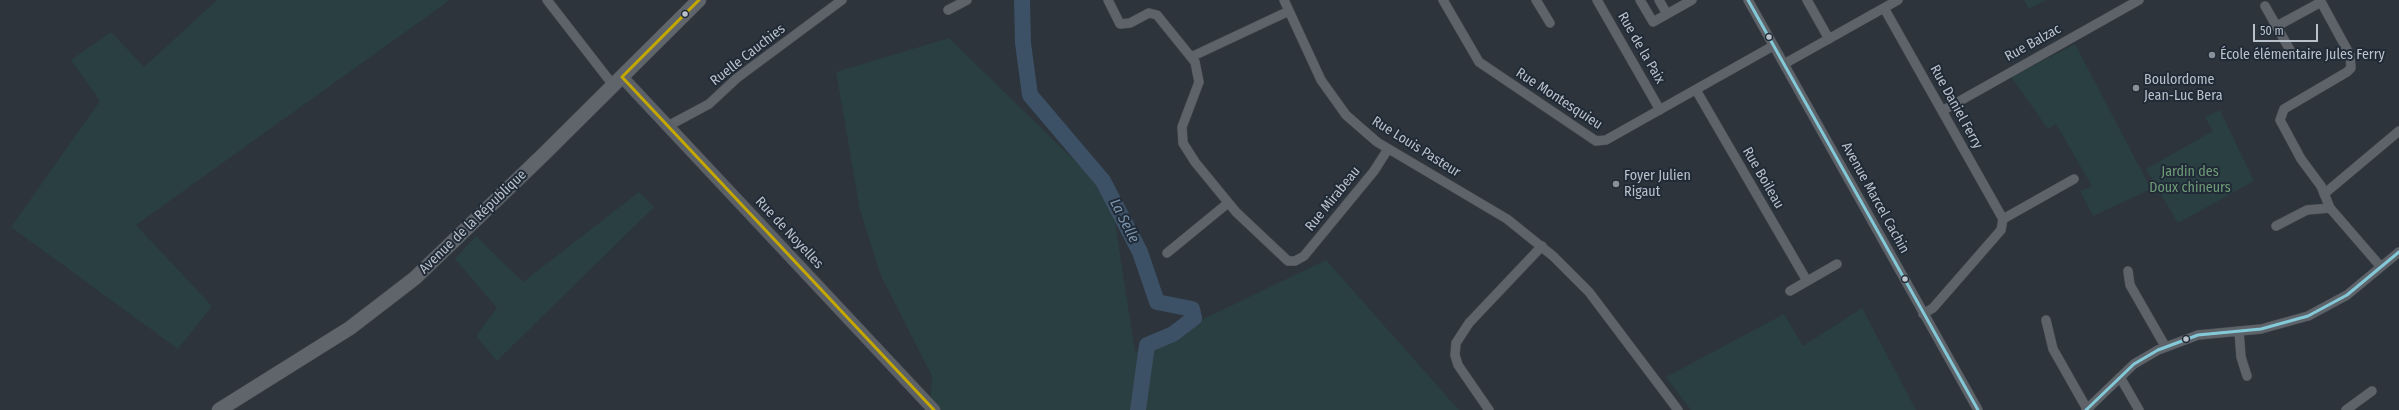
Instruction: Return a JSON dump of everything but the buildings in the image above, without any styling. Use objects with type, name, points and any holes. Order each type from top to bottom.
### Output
[{"type":"main road","name":"Avenue de la République","points":[[219,410],[350,328],[407,285],[455,241],[700,0]]},
{"type":"street","points":[[547,0],[618,81]]},
{"type":"street","name":"Ruelle Cauchies","points":[[668,126],[709,104],[737,78],[842,0]]},
{"type":"street","points":[[948,10],[967,0]]},
{"type":"street","points":[[1108,0],[1120,24],[1126,24],[1149,13],[1154,13],[1191,57],[1198,70],[1200,82],[1182,127],[1181,139],[1195,162],[1228,203],[1167,254]]},
{"type":"street","name":"Rue Louis Pasteur","points":[[1284,0],[1312,64],[1336,104],[1357,126],[1388,149],[1507,219],[1542,246],[1589,292],[1678,410]]},
{"type":"street","name":"Rue Montesquieu","points":[[1443,0],[1479,62],[1589,138],[1599,142],[1606,140],[1773,46]]},
{"type":"street","points":[[1536,0],[1550,23]]},
{"type":"street","name":"Rue de la Paix","points":[[1597,0],[1660,110]]},
{"type":"street","points":[[1640,0],[1653,22],[1692,0]]},
{"type":"street","points":[[1659,0],[1667,14]]},
{"type":"street","name":"Avenue Marcel Cachin","points":[[1748,0],[1978,410]]},
{"type":"street","points":[[1807,0],[1829,39]]},
{"type":"street","points":[[1784,64],[1898,0]]},
{"type":"street","name":"Rue Balzac","points":[[1942,111],[2139,0]]},
{"type":"street","points":[[2277,26],[2321,1],[2350,55],[2351,68],[2347,72],[2284,109],[2280,117],[2281,123],[2298,154],[2321,186],[2330,208],[2381,267]]},
{"type":"street","points":[[2265,6],[2290,50]]},
{"type":"street","name":"Rue Daniel Ferry","points":[[1884,8],[2003,219]]},
{"type":"street","points":[[1191,57],[1289,11]]},
{"type":"street","name":"Rue de Noyelles","points":[[618,81],[668,126],[934,410]]},
{"type":"street","name":"Rue Boileau","points":[[1696,90],[1807,281]]},
{"type":"street","points":[[2324,194],[2399,131]]},
{"type":"street","name":"Rue Mirabeau","points":[[1228,203],[1282,256],[1288,261],[1295,261],[1304,256],[1374,171],[1388,149]]},
{"type":"street","points":[[1923,314],[1933,308],[2001,230],[2003,219],[2074,179]]},
{"type":"street","points":[[2276,226],[2307,210],[2330,208]]},
{"type":"street","points":[[1489,410],[1458,365],[1455,355],[1456,343],[1469,323],[1542,246]]},
{"type":"street","points":[[2046,320],[2053,349],[2086,410],[2139,360],[2165,346],[2198,335],[2274,327],[2308,316],[2347,294],[2399,252]]},
{"type":"street","points":[[1790,291],[1837,264]]},
{"type":"street","points":[[2128,271],[2130,285],[2165,346]]},
{"type":"street","points":[[2239,331],[2240,357],[2247,376]]},
{"type":"street","points":[[2120,377],[2139,410]]},
{"type":"street","points":[[2346,410],[2372,391]]},
{"type":"green space","points":[[217,0],[450,0],[136,225],[212,306],[178,349],[11,227],[100,101],[71,60],[111,32],[144,67]]},
{"type":"green space","points":[[2024,0],[2046,0],[2029,9]]},
{"type":"green space","points":[[949,38],[1111,196],[1135,352],[1326,260],[1459,410],[930,410],[932,376],[881,276],[860,210],[836,72]]},
{"type":"green space","points":[[2075,44],[2151,189],[2093,216],[2080,191],[2092,186],[2056,124],[2048,129],[2011,77]]},
{"type":"green space","name":"Jardin des Doux chineurs","points":[[2220,110],[2254,181],[2178,223],[2146,169],[2213,131],[2205,117]]},
{"type":"green space","points":[[639,192],[654,207],[497,361],[476,336],[497,308],[455,259],[476,236],[523,282]]},
{"type":"green space","points":[[1862,308],[1916,410],[1691,410],[1666,377],[1784,314],[1803,346]]},
{"type":"waterway","name":"La Selle","points":[[1022,0],[1023,43],[1030,95],[1103,181],[1140,252],[1157,302],[1192,309],[1194,318],[1173,334],[1147,345],[1138,410]]},
{"type":"transit line","points":[[622,77],[699,0]]},
{"type":"transit line","points":[[1748,0],[1978,410]]},
{"type":"transit line","points":[[622,77],[934,410]]},
{"type":"transit line","points":[[2086,410],[2134,364],[2158,350],[2198,335],[2261,329],[2308,316],[2347,295],[2399,252]]},
{"type":"place","name":"École élémentaire Jules Ferry","points":[[2212,55]]},
{"type":"place","name":"Boulordome Jean-Luc Bera","points":[[2136,88]]},
{"type":"place","name":"Foyer Julien Rigaut","points":[[1616,184]]}]
